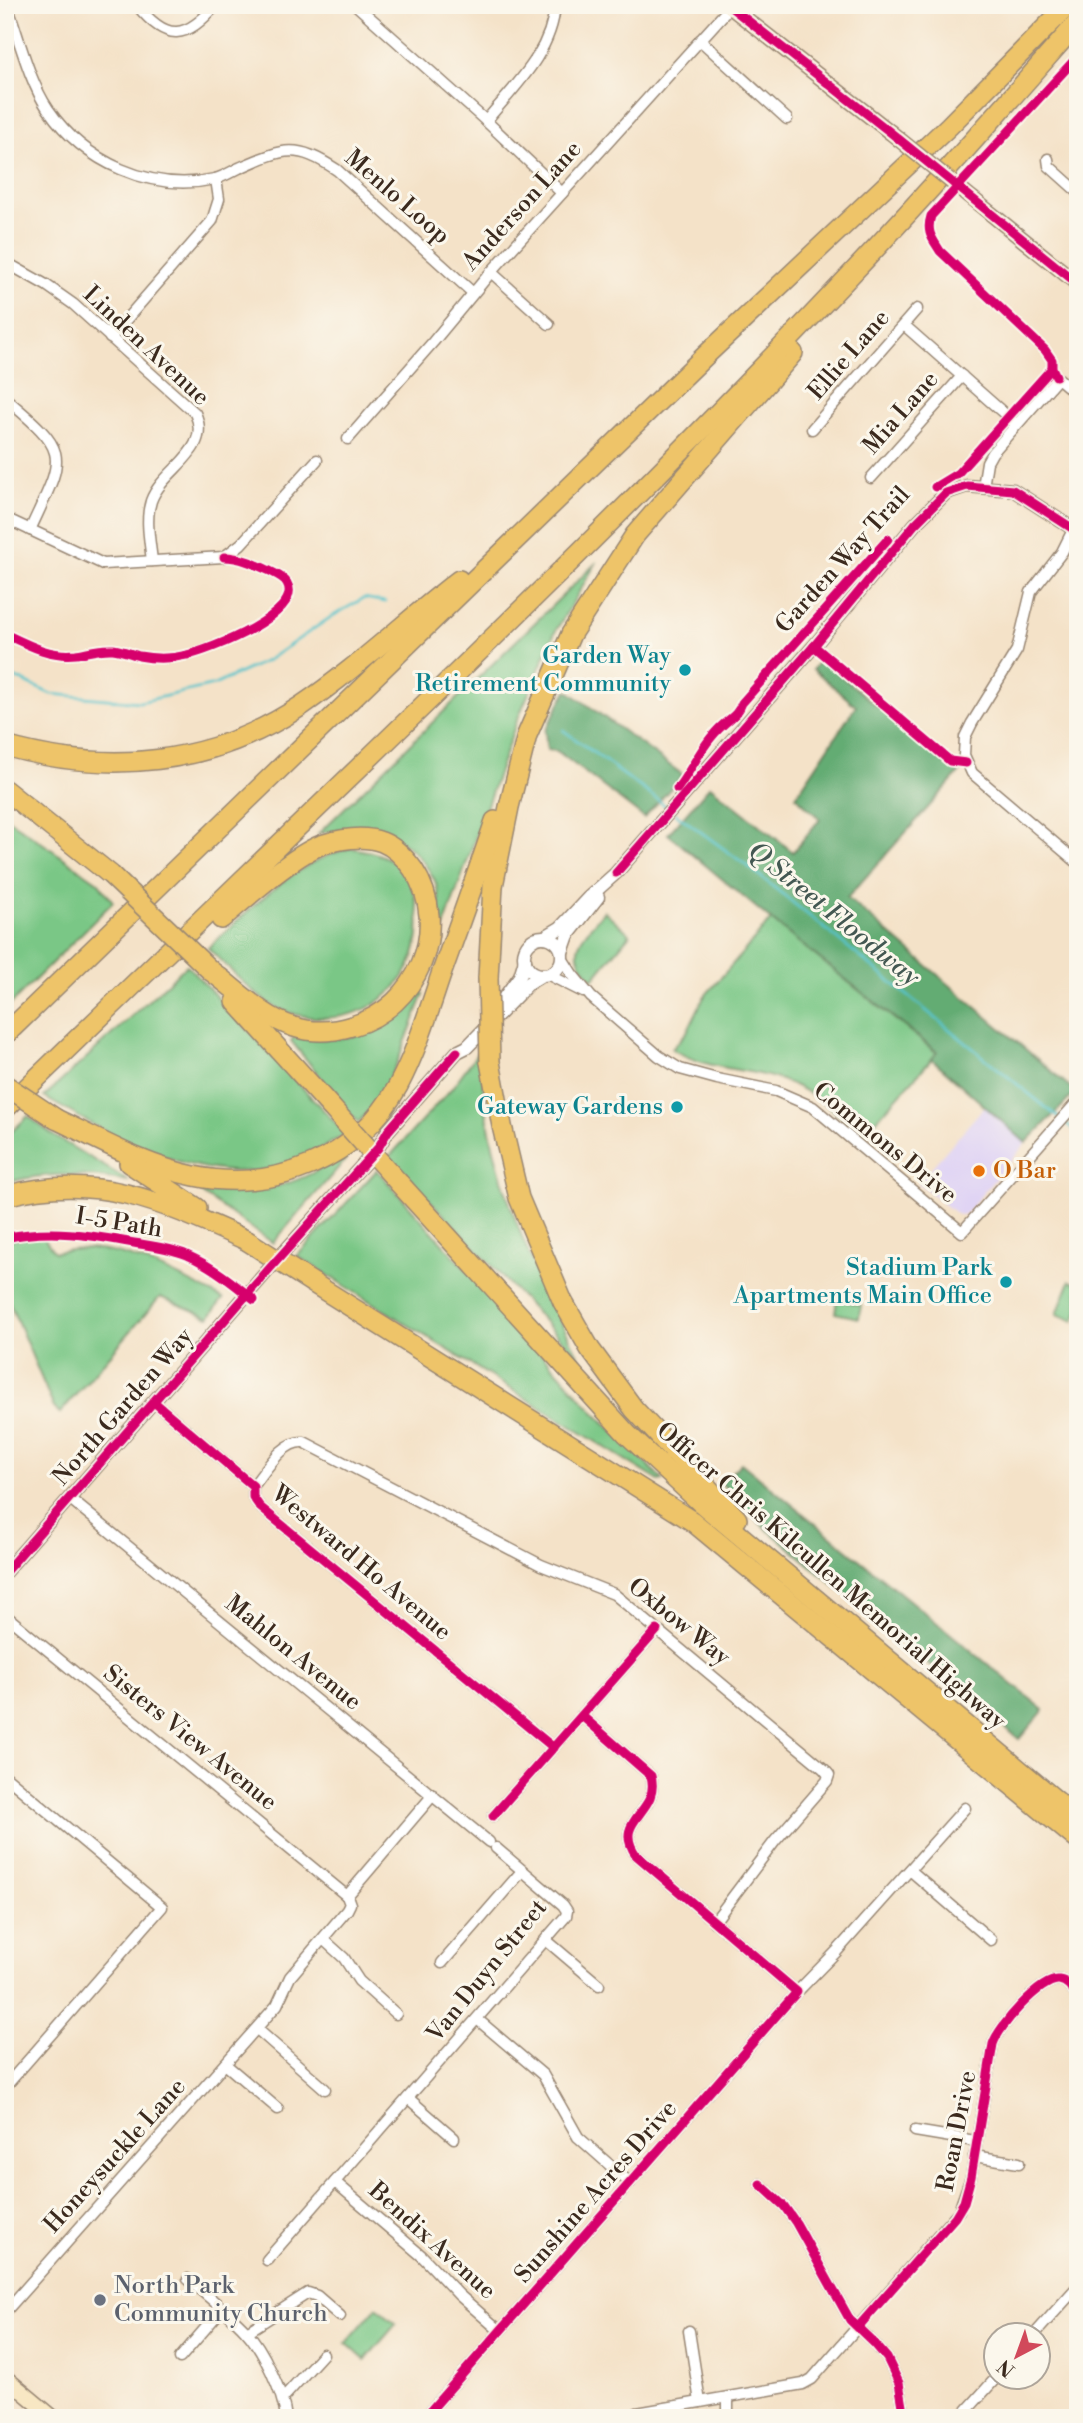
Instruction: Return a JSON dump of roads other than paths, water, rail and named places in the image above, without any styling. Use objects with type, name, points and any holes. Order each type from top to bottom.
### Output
[{"type":"highway","points":[[5,1035],[706,355],[863,209],[1069,5]]},
{"type":"highway","points":[[5,1109],[338,790],[650,481],[858,267],[975,140],[1078,22]]},
{"type":"highway","points":[[57,1118],[132,1155],[174,1171],[233,1181],[289,1174],[335,1152],[356,1137],[374,1119],[391,1097],[413,1054],[511,774],[571,634],[627,545],[844,294],[858,267]]},
{"type":"highway","points":[[5,746],[80,762],[121,763],[157,760],[201,751],[246,736],[281,718],[327,687],[534,521]]},
{"type":"highway","points":[[527,735],[493,886],[488,978],[490,1062],[519,1198],[563,1302],[590,1349],[643,1420],[810,1594]]},
{"type":"highway","name":"Officer Chris Kilcullen Memorial Highway","points":[[5,790],[111,875],[211,971],[628,1434],[700,1502],[1078,1819]]},
{"type":"highway","points":[[5,804],[111,875]]},
{"type":"highway","points":[[140,982],[302,856],[320,845],[342,840],[381,841],[397,851],[421,880],[430,919],[424,956],[409,987],[399,1000],[377,1017],[343,1029],[324,1031],[294,1027],[256,1007],[211,971]]},
{"type":"highway","points":[[5,1028],[43,998]]},
{"type":"highway","name":"Officer Chris Kilcullen Memorial Highway","points":[[5,1086],[692,1521],[1078,1840]]},
{"type":"highway","points":[[5,1195],[43,1188],[102,1188],[133,1194],[177,1209],[246,1240]]},
{"type":"main road","points":[[730,6],[1078,284]]},
{"type":"main road","points":[[5,2377],[54,2418]]},
{"type":"street","name":"Menlo Loop","points":[[7,5],[47,107],[65,132],[106,163],[135,175],[160,180],[216,179],[279,152],[297,151],[315,155],[337,170],[473,293]]},
{"type":"street","points":[[137,5],[151,22],[167,31],[184,31],[200,24],[216,5]]},
{"type":"street","points":[[356,5],[562,193]]},
{"type":"street","points":[[486,121],[544,46],[552,25],[555,5]]},
{"type":"street","name":"Anderson Lane","points":[[348,439],[491,272],[730,6]]},
{"type":"street","points":[[700,40],[788,119]]},
{"type":"street","points":[[1048,159],[1049,166],[1078,192]]},
{"type":"street","points":[[110,338],[212,221],[219,199],[216,179]]},
{"type":"street","name":"Linden Avenue","points":[[5,262],[73,304],[195,414],[200,425],[199,439],[158,488],[152,500],[148,516],[152,561]]},
{"type":"street","points":[[491,272],[549,324]]},
{"type":"street","name":"Ellie Lane","points":[[812,429],[917,309]]},
{"type":"street","points":[[904,325],[1016,424]]},
{"type":"street","name":"Mia Lane","points":[[872,478],[962,376]]},
{"type":"street","points":[[983,487],[987,462],[1016,424],[1058,378],[1078,395]]},
{"type":"street","points":[[5,398],[38,426],[52,443],[57,456],[54,478],[30,530]]},
{"type":"street","points":[[5,518],[103,564],[224,557],[232,553],[317,460]]},
{"type":"street","points":[[467,1047],[464,1057],[402,1128],[378,1148],[388,1131],[457,1052],[467,1047],[529,983],[558,968],[568,935],[610,880],[814,646],[935,502],[958,487],[1001,488],[1024,495],[1075,531],[1031,592],[1017,650],[972,723],[963,747],[966,764],[972,773],[1078,863]]},
{"type":"street","points":[[545,937],[560,928],[588,898],[610,880]]},
{"type":"street","points":[[545,975],[531,970],[525,960],[524,954],[529,943],[539,937],[556,941],[562,955]]},
{"type":"street","name":"Commons Drive","points":[[562,955],[572,974],[591,997],[659,1056],[680,1069],[776,1091],[813,1107],[962,1232],[1078,1101]]},
{"type":"street","points":[[483,1029],[519,977],[525,960]]},
{"type":"street","name":"Commons Drive","points":[[545,975],[591,997]]},
{"type":"street","points":[[284,1252],[369,1158]]},
{"type":"street","name":"North Garden Way","points":[[5,1572],[270,1268]]},
{"type":"street","name":"Westward Ho Avenue","points":[[154,1402],[253,1486],[253,1497],[260,1507],[554,1748]]},
{"type":"street","name":"Oxbow Way","points":[[253,1486],[286,1447],[295,1442],[304,1442],[544,1567],[614,1594],[829,1775],[827,1781],[775,1841],[714,1922]]},
{"type":"street","name":"Mahlon Avenue","points":[[69,1498],[493,1845]]},
{"type":"street","name":"Sisters View Avenue","points":[[5,1615],[347,1896]]},
{"type":"street","points":[[493,1816],[657,1630]]},
{"type":"street","points":[[582,1716],[651,1776],[651,1799],[628,1831],[632,1851],[797,1992]]},
{"type":"street","points":[[5,1776],[162,1907],[5,2087]]},
{"type":"street","name":"Honeysuckle Lane","points":[[5,2312],[280,2002],[290,1977],[349,1907],[347,1896],[433,1795]]},
{"type":"street","name":"Sunshine Acres Drive","points":[[424,2418],[797,1992],[965,1808]]},
{"type":"street","name":"Van Duyn Street","points":[[267,2260],[566,1916],[566,1908],[493,1845]]},
{"type":"street","points":[[910,1870],[991,1940]]},
{"type":"street","points":[[442,1963],[522,1871]]},
{"type":"street","points":[[323,1939],[344,1958],[359,1981],[396,2014]]},
{"type":"street","points":[[546,1940],[599,1985]]},
{"type":"street","name":"Roan Drive","points":[[627,2418],[638,2413],[808,2382],[959,2211],[967,2193],[993,2044],[998,2032],[1011,2014],[1046,1983],[1062,1980],[1070,1986],[1078,1999]]},
{"type":"street","points":[[477,2019],[542,2075],[578,2137],[630,2183]]},
{"type":"street","points":[[257,2029],[325,2089]]},
{"type":"street","points":[[225,2064],[278,2109]]},
{"type":"street","points":[[408,2098],[454,2138]]},
{"type":"street","points":[[915,2131],[975,2141]]},
{"type":"street","points":[[974,2155],[1019,2162]]},
{"type":"street","name":"Bendix Avenue","points":[[335,2182],[422,2256],[458,2295],[500,2331]]},
{"type":"street","points":[[760,2184],[792,2217],[848,2317],[881,2349],[894,2371],[902,2393],[905,2418]]},
{"type":"street","points":[[188,2279],[247,2332],[283,2398],[286,2418]]},
{"type":"street","points":[[1046,2322],[1078,2286]]},
{"type":"street","points":[[247,2332],[308,2293],[317,2296],[340,2316]]},
{"type":"street","points":[[180,2358],[222,2309]]},
{"type":"street","points":[[689,2331],[700,2402]]},
{"type":"street","points":[[283,2398],[323,2354]]},
{"type":"street","points":[[960,2418],[983,2392]]},
{"type":"street","points":[[728,2398],[728,2418]]},
{"type":"waterway","name":"Q Street Floodway","points":[[5,673],[51,694],[140,702],[214,685],[268,660],[364,598],[385,602]]},
{"type":"waterway","name":"Q Street Floodway","points":[[563,730],[667,807]]},
{"type":"waterway","name":"Q Street Floodway","points":[[675,813],[750,868],[1059,1118]]},
{"type":"waterway","name":"Q Street Floodway","points":[[1064,1122],[1078,1133]]},
{"type":"place","name":"Garden Way Retirement Community","points":[[685,670]]},
{"type":"place","name":"Gateway Gardens","points":[[677,1107]]},
{"type":"place","name":"O Bar","points":[[979,1171]]},
{"type":"place","name":"Stadium Park Apartments Main Office","points":[[1006,1282]]},
{"type":"place","name":"North Park Community Church","points":[[100,2300]]}]
